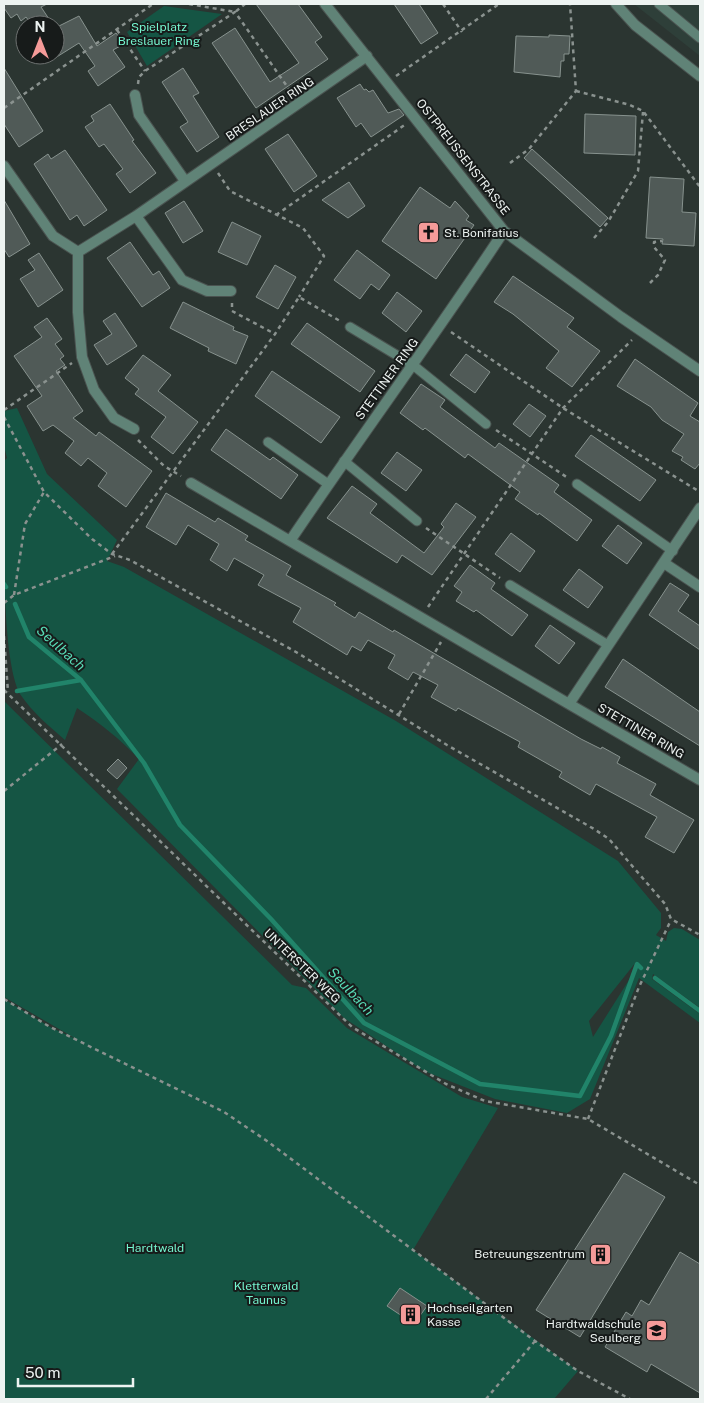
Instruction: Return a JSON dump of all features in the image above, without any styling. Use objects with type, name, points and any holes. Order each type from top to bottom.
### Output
[{"type":"street","name":"OSTPREUSSENSTRASSE","points":[[325,4],[504,231],[640,331],[700,370]]},
{"type":"street","points":[[616,4],[635,25],[700,76]]},
{"type":"street","name":"BRESLAUER RING","points":[[78,252],[136,216],[367,56]]},
{"type":"street","points":[[136,96],[138,115],[185,181]]},
{"type":"street","points":[[4,166],[53,236],[78,252],[78,312],[82,357],[94,390],[114,418],[134,429]]},
{"type":"street","points":[[136,216],[182,280],[207,291],[231,290]]},
{"type":"street","name":"STETTINER RING","points":[[290,541],[344,461],[441,326],[504,231]]},
{"type":"street","name":"STETTINER RING","points":[[191,483],[700,780]]},
{"type":"street","points":[[569,704],[700,508]]},
{"type":"street","points":[[664,563],[700,587]]},
{"type":"lane","points":[[659,4],[700,38]]},
{"type":"lane","points":[[350,327],[413,365],[486,424]]},
{"type":"lane","points":[[268,442],[328,484]]},
{"type":"lane","points":[[344,461],[417,521]]},
{"type":"lane","points":[[577,484],[673,551]]},
{"type":"lane","points":[[510,584],[608,645]]},
{"type":"path","points":[[4,108],[153,4]]},
{"type":"path","points":[[189,4],[235,12],[300,104]]},
{"type":"path","points":[[136,96],[139,77],[145,71],[245,4]]},
{"type":"path","points":[[442,4],[462,32]]},
{"type":"path","points":[[388,82],[500,4]]},
{"type":"path","points":[[510,163],[529,149],[576,91],[570,4]]},
{"type":"path","points":[[117,30],[145,71]]},
{"type":"path","points":[[576,91],[630,105],[643,111],[700,187]]},
{"type":"path","points":[[594,238],[608,222],[638,171],[643,111]]},
{"type":"path","points":[[276,215],[416,117]]},
{"type":"path","points":[[112,554],[275,334],[324,256],[303,228],[230,191],[212,163]]},
{"type":"path","points":[[650,283],[658,275],[666,260],[654,246],[654,242],[662,241]]},
{"type":"path","points":[[231,290],[232,311],[275,334]]},
{"type":"path","points":[[299,297],[350,327]]},
{"type":"path","points":[[441,326],[563,408],[700,492]]},
{"type":"path","points":[[420,618],[533,455],[563,408],[640,331]]},
{"type":"path","points":[[4,410],[82,357]]},
{"type":"path","points":[[4,417],[44,492],[92,539],[112,554],[130,560],[287,647],[447,745],[609,839],[666,904],[671,919],[700,935]]},
{"type":"path","points":[[486,424],[577,484]]},
{"type":"path","points":[[134,429],[139,443],[164,466],[191,483]]},
{"type":"path","points":[[14,595],[25,524],[44,492]]},
{"type":"path","points":[[417,521],[510,584]]},
{"type":"path","points":[[4,603],[14,595],[116,556]]},
{"type":"path","points":[[399,714],[446,632]]},
{"type":"path","points":[[4,636],[8,694]]},
{"type":"path","name":"UNTERSTER WEG","points":[[4,690],[352,1026],[446,1084],[485,1101],[588,1119],[700,1185]]},
{"type":"path","points":[[4,791],[62,744]]},
{"type":"path","points":[[588,1119],[639,987],[671,919]]},
{"type":"path","points":[[4,999],[50,1027],[224,1112],[267,1141],[578,1371],[630,1399]]},
{"type":"path","points":[[486,1399],[536,1341]]},
{"type":"shaded area","points":[[634,4],[700,4],[700,56]]},
{"type":"green space","name":"Spielplatz Breslauer Ring","points":[[164,6],[222,14],[147,66],[127,32]]},
{"type":"green space","points":[[17,408],[47,474],[117,540],[107,561],[124,567],[396,721],[618,861],[661,913],[661,928],[656,935],[666,941],[668,932],[674,928],[682,929],[700,940],[700,1008],[653,974],[652,979],[700,1014],[700,1023],[639,978],[590,1099],[567,1113],[495,1099],[424,1071],[344,1018],[117,789],[139,759],[132,752],[94,719],[77,708],[65,740],[36,713],[20,694],[9,649],[4,582],[4,461],[7,458],[4,446],[4,411]],"holes":[[[636,962],[639,964],[593,1037],[589,1021]]]},
{"type":"green space","points":[[4,701],[292,985],[306,988],[347,1028],[462,1097],[498,1108],[413,1250],[578,1371],[554,1399],[4,1399],[4,999],[50,1027],[78,1040],[4,997]]},
{"type":"building","points":[[4,4],[47,4],[41,7],[46,15],[17,14],[11,18],[4,8]]},
{"type":"building","points":[[256,4],[298,4],[322,37],[315,42],[328,59],[256,108],[212,43],[235,28],[270,82],[299,63]]},
{"type":"building","points":[[394,4],[419,4],[438,33],[421,44]]},
{"type":"building","points":[[79,16],[97,46],[116,33],[124,44],[113,50],[125,67],[98,86],[88,71],[95,66],[79,43],[65,52],[65,23]]},
{"type":"building","points":[[549,35],[570,36],[569,54],[564,54],[564,61],[561,61],[560,77],[514,72],[516,36],[549,37]]},
{"type":"building","points":[[4,68],[43,131],[19,147],[4,124]]},
{"type":"building","points":[[183,68],[199,93],[193,96],[219,137],[197,152],[180,127],[188,122],[162,82]]},
{"type":"building","points":[[360,84],[364,90],[366,89],[369,92],[373,90],[388,113],[399,109],[404,115],[371,137],[361,123],[356,127],[337,98]]},
{"type":"building","points":[[110,104],[134,140],[132,141],[156,173],[130,193],[116,174],[123,169],[104,144],[99,147],[85,127],[94,121],[91,116]]},
{"type":"building","points":[[585,114],[636,116],[635,155],[584,153]]},
{"type":"building","points":[[288,134],[317,176],[294,192],[265,149]]},
{"type":"building","points":[[532,149],[608,218],[600,227],[524,158]]},
{"type":"building","points":[[65,150],[107,210],[84,226],[77,215],[70,220],[34,164],[48,154],[51,159]]},
{"type":"building","points":[[650,177],[684,179],[682,212],[696,213],[694,246],[662,244],[663,239],[646,238]]},
{"type":"building","points":[[349,182],[365,206],[348,218],[322,200]]},
{"type":"building","name":"St. Bonifatius","points":[[420,187],[450,208],[455,201],[469,216],[466,220],[474,225],[436,279],[382,241]]},
{"type":"building","points":[[4,200],[30,244],[9,257],[4,249]]},
{"type":"building","points":[[184,201],[203,231],[183,243],[165,213]]},
{"type":"building","points":[[232,222],[261,236],[247,265],[218,252]]},
{"type":"building","points":[[130,242],[153,275],[159,271],[170,288],[142,307],[107,258]]},
{"type":"building","points":[[357,250],[390,275],[379,290],[371,284],[360,299],[334,280]]},
{"type":"building","points":[[39,253],[63,290],[38,307],[20,279],[35,270],[28,260]]},
{"type":"building","points":[[275,265],[296,277],[278,309],[256,297]]},
{"type":"building","points":[[513,276],[574,318],[567,327],[600,351],[572,387],[546,368],[559,351],[513,314],[494,302]]},
{"type":"building","points":[[397,292],[422,311],[406,332],[382,313]]},
{"type":"building","points":[[183,302],[234,327],[233,330],[248,336],[236,364],[208,351],[209,348],[170,328]]},
{"type":"building","points":[[115,313],[137,346],[107,365],[94,345],[112,334],[103,321]]},
{"type":"building","points":[[47,318],[62,339],[55,344],[64,356],[60,359],[65,365],[56,371],[83,411],[73,418],[96,436],[99,432],[152,471],[126,507],[98,486],[107,473],[88,458],[81,466],[65,453],[74,441],[53,425],[43,431],[27,406],[42,396],[14,356],[42,337],[34,327]]},
{"type":"building","points":[[307,323],[375,371],[360,392],[291,344]]},
{"type":"building","points":[[466,354],[490,372],[475,393],[450,375]]},
{"type":"building","points":[[143,355],[171,375],[158,391],[198,422],[173,454],[151,437],[166,417],[135,394],[139,389],[125,378]]},
{"type":"building","points":[[635,359],[698,403],[690,416],[700,422],[700,463],[695,469],[681,460],[683,457],[672,451],[684,434],[662,420],[651,407],[617,386]]},
{"type":"building","points":[[272,371],[340,417],[321,443],[255,396]]},
{"type":"building","points":[[421,384],[445,400],[440,407],[495,448],[499,443],[559,485],[554,492],[592,520],[577,541],[539,513],[538,515],[515,499],[520,492],[468,454],[465,458],[425,428],[423,430],[400,413]]},
{"type":"building","points":[[529,404],[546,416],[530,437],[513,424]]},
{"type":"building","points":[[226,429],[270,460],[273,457],[298,475],[281,499],[211,450]]},
{"type":"building","points":[[591,435],[656,480],[640,501],[575,456]]},
{"type":"building","points":[[397,452],[422,470],[406,491],[381,473]]},
{"type":"building","points":[[352,486],[377,504],[370,513],[424,553],[444,527],[441,524],[456,503],[476,517],[432,575],[402,555],[397,563],[327,518]]},
{"type":"building","points":[[166,493],[215,522],[218,518],[248,536],[245,540],[291,566],[286,575],[336,603],[334,605],[355,618],[359,612],[393,632],[394,630],[581,739],[601,749],[602,747],[620,757],[617,763],[656,784],[650,795],[694,820],[674,853],[645,837],[657,817],[596,784],[590,795],[559,777],[562,772],[518,747],[520,742],[458,708],[456,711],[431,697],[438,685],[413,672],[408,680],[388,668],[395,655],[368,640],[361,651],[352,646],[347,655],[293,622],[301,608],[258,585],[264,575],[234,558],[227,571],[210,560],[219,544],[188,525],[176,545],[146,527]]},
{"type":"building","points":[[618,525],[642,543],[627,564],[602,546]]},
{"type":"building","points":[[511,533],[535,551],[520,572],[495,554]]},
{"type":"building","points":[[470,565],[495,583],[491,589],[528,615],[512,636],[476,610],[474,612],[456,601],[462,592],[454,586]]},
{"type":"building","points":[[579,569],[603,587],[588,608],[563,590]]},
{"type":"building","points":[[670,583],[689,595],[678,611],[700,626],[700,650],[649,615]]},
{"type":"building","points":[[550,625],[575,643],[559,664],[535,646]]},
{"type":"building","points":[[623,659],[700,712],[700,746],[605,687]]},
{"type":"building","points":[[118,759],[127,768],[117,779],[107,770]]},
{"type":"building","name":"Betreuungszentrum","points":[[624,1173],[665,1197],[580,1337],[536,1310]]},
{"type":"building","name":"Hardtwaldschule Seulberg","points":[[680,1252],[700,1264],[700,1393],[651,1364],[647,1372],[605,1347],[626,1312],[632,1316],[641,1300],[649,1305]]},
{"type":"building","name":"Hochseilgarten Kasse","points":[[400,1288],[427,1306],[414,1324],[387,1306]]},
{"type":"waterway","name":"Seulbach","points":[[15,604],[29,637],[81,680],[144,763],[180,825],[271,919],[364,1023],[480,1084],[580,1096],[611,1036],[637,964],[641,968]]},
{"type":"waterway","name":"Seulbach","points":[[17,691],[81,680]]},
{"type":"waterway","name":"Seulbach","points":[[655,978],[700,1011]]},
{"type":"place","name":"St. Bonifatius","points":[[428,233]]},
{"type":"place","name":"Betreuungszentrum","points":[[601,1254]]},
{"type":"place","name":"Hochseilgarten Kasse","points":[[411,1315]]},
{"type":"place","name":"Hardtwaldschule Seulberg","points":[[657,1331]]},
{"type":"park label","name":"Hardtwald","points":[[155,1248]]},
{"type":"park label","name":"Kletterwald Taunus","points":[[266,1293]]}]
